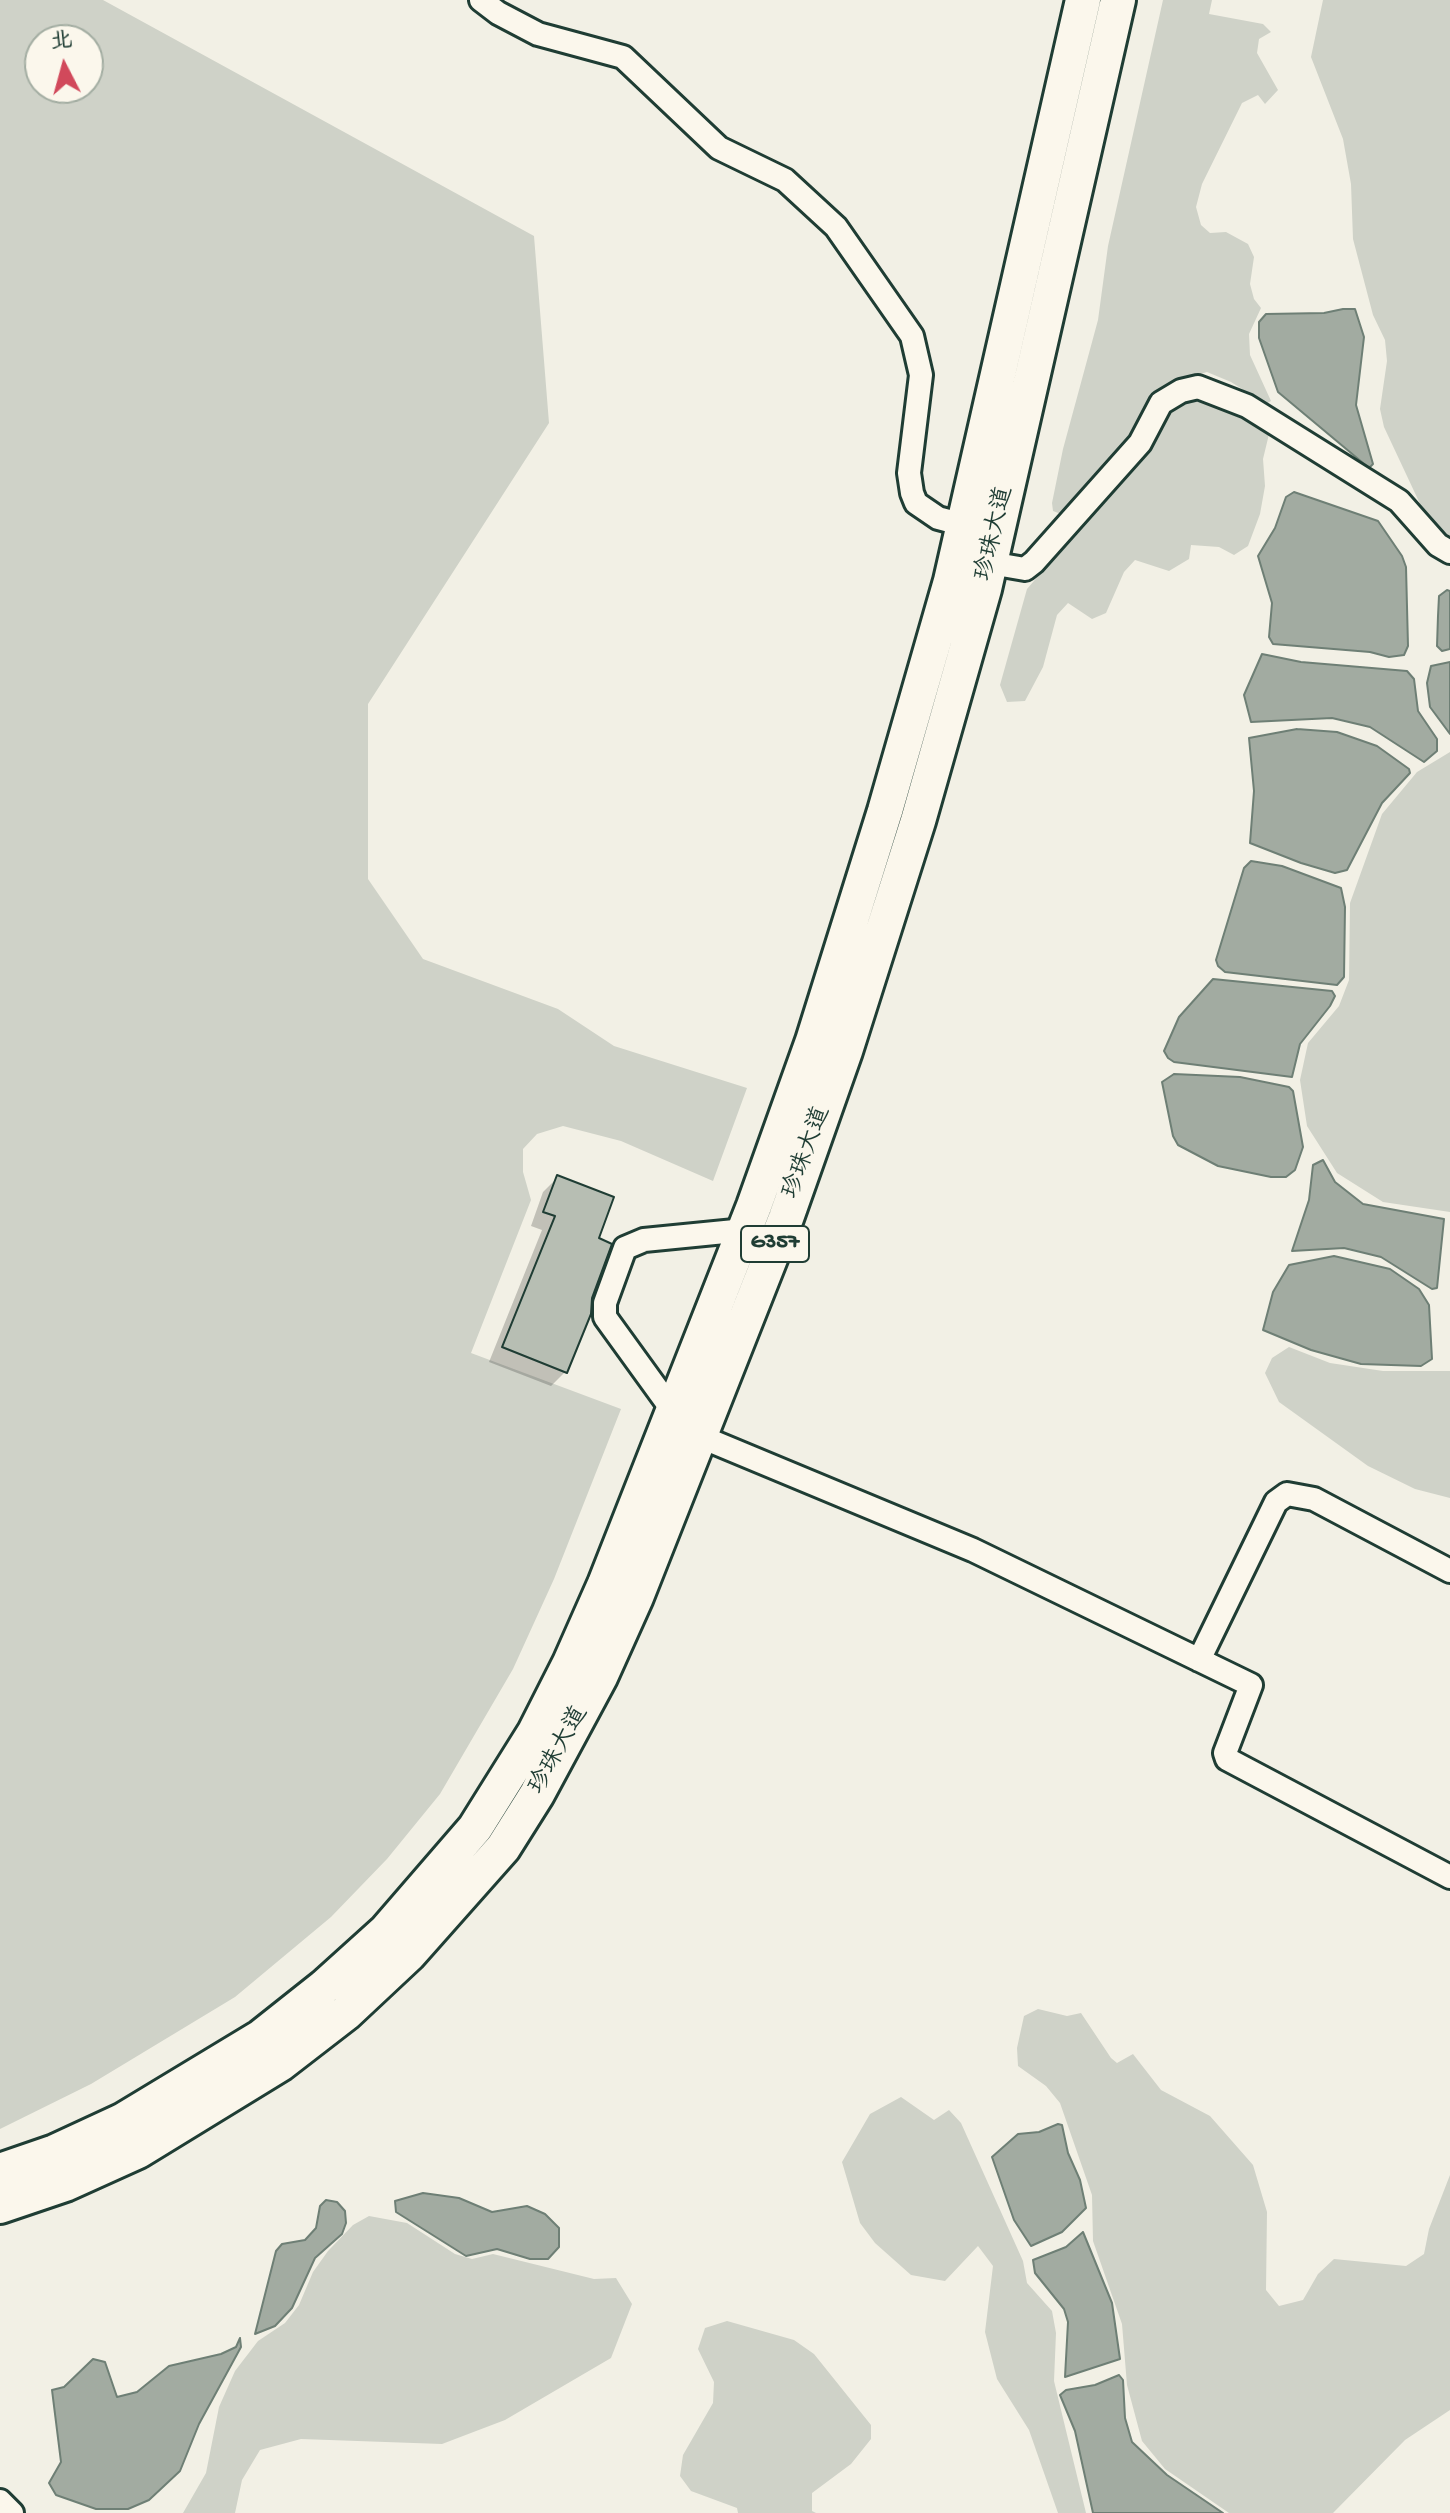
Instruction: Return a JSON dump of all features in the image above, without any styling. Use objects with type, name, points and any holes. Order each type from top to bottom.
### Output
[{"type":"highway","name":"珍珠大道","points":[[0,2171],[55,2152],[122,2121],[261,2037],[324,1987],[386,1931],[436,1877],[475,1828],[508,1777],[570,1663],[745,1230],[813,1041],[881,825],[964,525],[1083,0]]},
{"type":"highway","name":"珍珠大道","points":[[0,2206],[65,2184],[138,2151],[280,2064],[346,2013],[461,1899],[503,1848],[537,1794],[593,1691],[636,1597],[786,1218],[845,1051],[918,821],[990,563],[1118,0]]},
{"type":"street","points":[[481,0],[498,13],[538,34],[623,57],[719,148],[785,180],[836,227],[912,336],[921,375],[909,473],[916,503],[938,518],[964,525],[990,563],[1025,569],[1034,562],[1140,443],[1161,403],[1181,391],[1198,387],[1247,406],[1399,501],[1438,545],[1450,552]]},
{"type":"street","points":[[673,1411],[605,1317],[605,1303],[625,1248],[644,1240],[745,1230]]},
{"type":"street","points":[[699,1436],[973,1550],[1251,1685],[1225,1753],[1227,1759],[1450,1877]]},
{"type":"street","points":[[1199,1660],[1276,1502],[1287,1494],[1314,1499],[1450,1571]]},
{"type":"street","points":[[0,2501],[12,2513]]},
{"type":"shaded area","points":[[0,0],[103,0],[534,236],[549,423],[368,704],[368,879],[423,959],[558,1009],[614,1046],[747,1088],[713,1181],[621,1141],[563,1126],[537,1134],[523,1149],[523,1172],[531,1200],[471,1353],[621,1409],[554,1579],[513,1669],[440,1794],[387,1859],[331,1917],[235,1997],[91,2084],[0,2129]]},
{"type":"shaded area","points":[[1163,0],[1212,0],[1209,14],[1263,24],[1271,32],[1259,39],[1257,53],[1278,90],[1265,104],[1258,95],[1242,103],[1202,184],[1196,207],[1201,225],[1210,233],[1226,232],[1248,244],[1254,257],[1250,284],[1254,299],[1261,308],[1249,334],[1250,355],[1271,401],[1266,404],[1231,382],[1207,372],[1184,379],[1061,514],[1053,511],[1052,503],[1063,449],[1098,320],[1108,246]]},
{"type":"shaded area","points":[[1323,0],[1450,0],[1450,541],[1429,523],[1384,427],[1380,409],[1387,361],[1385,340],[1373,315],[1353,239],[1351,184],[1343,139],[1311,57]]},
{"type":"shaded area","points":[[1355,309],[1364,337],[1356,405],[1373,464],[1369,468],[1278,392],[1259,338],[1259,322],[1266,314],[1324,313]]},
{"type":"shaded area","points":[[1200,395],[1214,398],[1270,430],[1263,459],[1265,486],[1260,514],[1248,546],[1234,555],[1219,547],[1191,545],[1189,559],[1169,571],[1135,560],[1124,572],[1106,613],[1092,619],[1068,603],[1057,615],[1043,667],[1025,701],[1007,702],[1000,685],[1027,589],[1146,451],[1176,406]]},
{"type":"shaded area","points":[[1294,492],[1378,521],[1402,556],[1406,567],[1408,646],[1404,655],[1389,657],[1370,652],[1273,644],[1269,637],[1272,603],[1258,556],[1275,528],[1286,497]]},
{"type":"shaded area","points":[[1450,591],[1450,649],[1442,651],[1437,646],[1439,596]]},
{"type":"shaded area","points":[[1262,654],[1301,662],[1407,671],[1414,679],[1418,711],[1437,739],[1437,751],[1424,762],[1370,727],[1332,718],[1251,722],[1244,695]]},
{"type":"shaded area","points":[[1450,662],[1450,734],[1430,707],[1427,683],[1431,666]]},
{"type":"shaded area","points":[[1297,729],[1337,732],[1377,746],[1409,769],[1410,773],[1382,803],[1347,870],[1335,873],[1250,843],[1254,791],[1249,738]]},
{"type":"shaded area","points":[[1450,752],[1450,1212],[1383,1202],[1337,1173],[1307,1126],[1300,1080],[1308,1043],[1339,1006],[1349,980],[1350,903],[1382,814],[1417,772]]},
{"type":"shaded area","points":[[1251,861],[1282,866],[1341,888],[1345,907],[1344,977],[1337,985],[1225,972],[1218,966],[1216,960],[1244,868]]},
{"type":"shaded area","points":[[1213,979],[1332,991],[1335,996],[1330,1006],[1300,1044],[1292,1077],[1174,1062],[1168,1058],[1164,1051],[1179,1017]]},
{"type":"shaded area","points":[[1174,1074],[1240,1077],[1289,1087],[1293,1091],[1303,1147],[1295,1170],[1286,1177],[1271,1177],[1218,1166],[1178,1145],[1173,1136],[1162,1082]]},
{"type":"shaded area","points":[[1323,1160],[1335,1182],[1363,1204],[1444,1219],[1437,1288],[1432,1289],[1381,1257],[1344,1248],[1292,1251],[1309,1200],[1313,1165]]},
{"type":"shaded area","points":[[1334,1256],[1390,1269],[1419,1289],[1429,1305],[1432,1359],[1421,1366],[1361,1364],[1311,1350],[1263,1330],[1273,1292],[1289,1265]]},
{"type":"shaded area","points":[[1289,1347],[1330,1363],[1383,1371],[1450,1371],[1450,1498],[1415,1489],[1368,1466],[1279,1402],[1265,1373],[1272,1358]]},
{"type":"shaded area","points":[[1038,2009],[1067,2016],[1081,2013],[1111,2058],[1117,2063],[1133,2054],[1161,2090],[1210,2116],[1253,2165],[1267,2212],[1266,2290],[1279,2306],[1303,2300],[1318,2274],[1334,2259],[1406,2266],[1424,2254],[1429,2229],[1450,2175],[1450,2410],[1405,2440],[1333,2513],[1229,2513],[1165,2469],[1142,2441],[1127,2385],[1122,2324],[1093,2241],[1092,2195],[1060,2103],[1046,2086],[1018,2066],[1017,2048],[1024,2016]]},
{"type":"shaded area","points":[[901,2097],[934,2120],[949,2110],[961,2123],[1023,2261],[1027,2283],[1052,2311],[1056,2333],[1054,2381],[1086,2513],[1058,2513],[1029,2430],[997,2379],[985,2332],[993,2266],[978,2246],[945,2281],[911,2275],[875,2243],[860,2223],[842,2162],[870,2114]]},
{"type":"shaded area","points":[[1062,2125],[1086,2208],[1062,2232],[1031,2246],[1014,2220],[992,2157],[1018,2134],[1039,2132]]},
{"type":"shaded area","points":[[423,2193],[459,2198],[492,2212],[527,2206],[545,2214],[559,2228],[559,2247],[548,2259],[530,2259],[497,2249],[466,2256],[396,2212],[395,2201]]},
{"type":"shaded area","points":[[326,2200],[337,2202],[345,2211],[346,2223],[342,2234],[315,2258],[292,2308],[275,2326],[255,2334],[276,2251],[282,2244],[305,2240],[316,2228],[320,2206]]},
{"type":"shaded area","points":[[369,2216],[407,2223],[455,2254],[472,2259],[493,2254],[594,2279],[616,2278],[632,2304],[611,2358],[505,2420],[442,2444],[301,2439],[260,2450],[242,2480],[235,2513],[183,2513],[206,2473],[219,2407],[235,2371],[258,2341],[285,2323],[299,2305],[313,2272],[328,2251],[353,2225]]},
{"type":"shaded area","points":[[1083,2232],[1112,2303],[1120,2359],[1065,2377],[1068,2322],[1064,2309],[1035,2273],[1033,2260],[1066,2247]]},
{"type":"shaded area","points":[[727,2321],[794,2340],[814,2354],[871,2425],[871,2439],[851,2464],[812,2493],[812,2511],[816,2513],[738,2513],[737,2508],[691,2491],[680,2476],[683,2455],[713,2403],[714,2382],[698,2349],[705,2328]]},
{"type":"shaded area","points":[[240,2338],[241,2347],[199,2424],[180,2471],[149,2500],[128,2509],[96,2509],[56,2495],[49,2483],[61,2462],[52,2390],[64,2387],[93,2359],[105,2362],[117,2397],[137,2392],[169,2366],[221,2354],[236,2347]]},
{"type":"shaded area","points":[[1119,2375],[1123,2380],[1125,2418],[1132,2442],[1167,2475],[1223,2513],[1093,2513],[1075,2431],[1060,2395],[1066,2390],[1095,2385]]},
{"type":"building","points":[[557,1175],[614,1197],[599,1238],[612,1244],[592,1298],[591,1314],[567,1373],[502,1347],[555,1216],[543,1212]]}]
